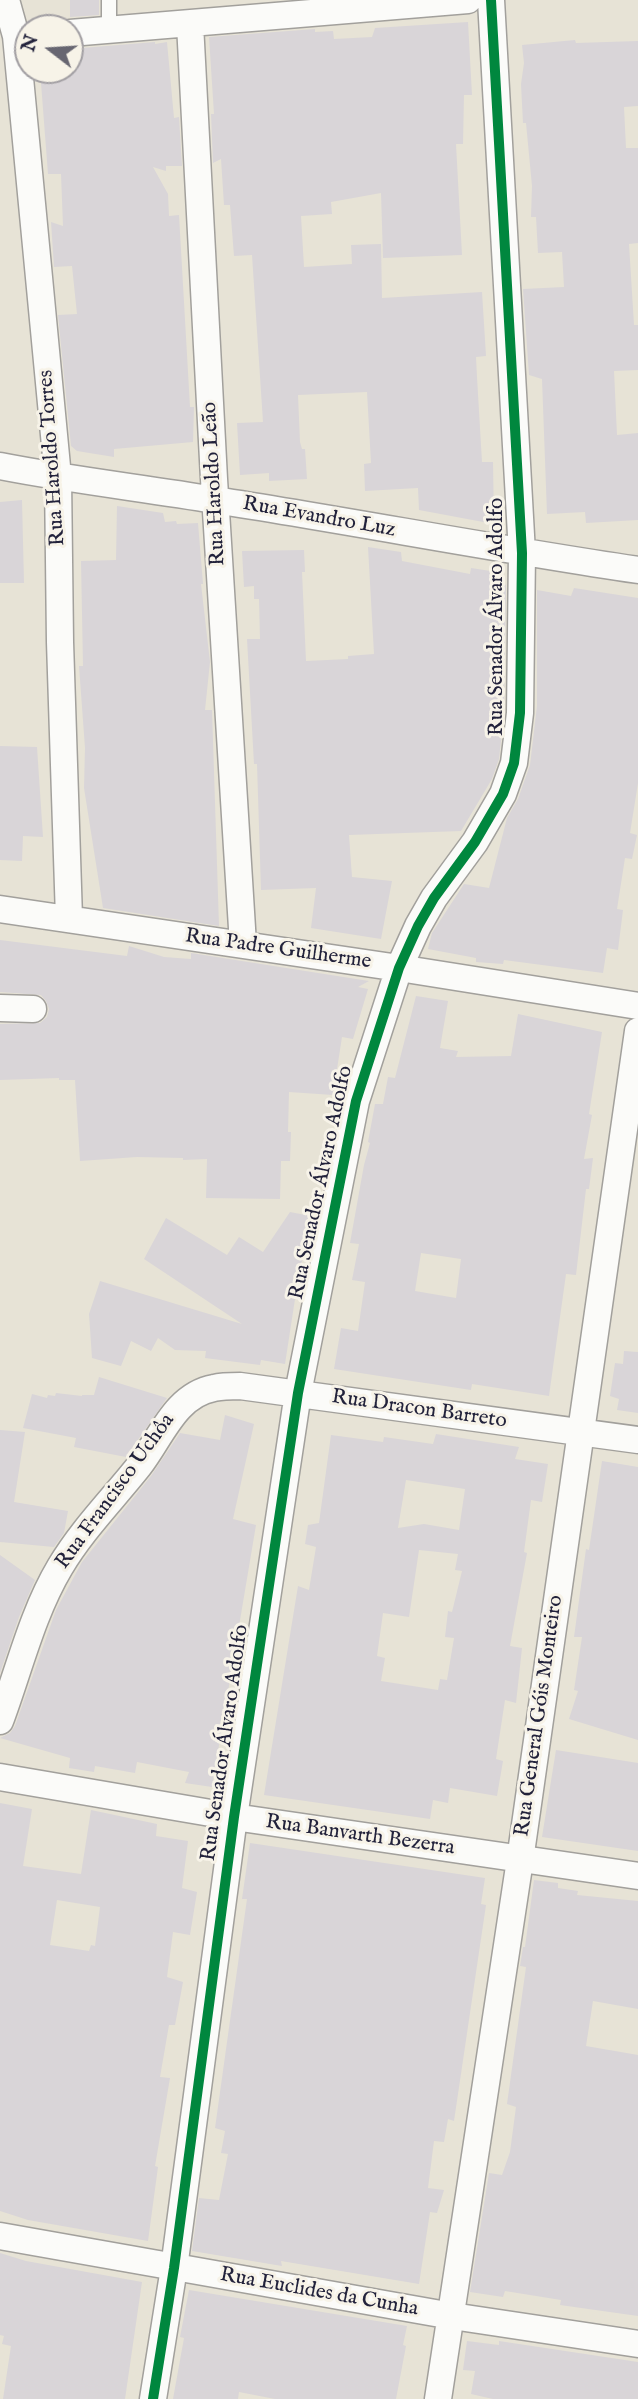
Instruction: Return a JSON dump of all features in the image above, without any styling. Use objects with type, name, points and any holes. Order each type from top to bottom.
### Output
[{"type":"street","name":"Rua Haroldo Torres","points":[[6,0],[14,32]]},
{"type":"street","points":[[84,32],[468,0]]},
{"type":"street","name":"Rua Senador Álvaro Adolfo","points":[[153,2399],[174,2268],[234,1817],[298,1393],[356,1101],[399,968],[434,898],[475,842],[503,794],[514,763],[520,713],[522,553],[491,0]]},
{"type":"street","name":"Rua Haroldo Leão","points":[[190,24],[215,500],[243,944]]},
{"type":"street","name":"Rua Haroldo Torres","points":[[20,84],[58,477],[60,642],[69,918]]},
{"type":"street","name":"Rua Evandro Luz","points":[[0,466],[638,570]]},
{"type":"street","name":"Rua Padre Guilherme","points":[[0,909],[638,1006]]},
{"type":"street","points":[[0,1008],[33,1009]]},
{"type":"street","name":"Rua General Góis Monteiro","points":[[438,2399],[520,1860],[638,1031]]},
{"type":"street","name":"Rua Dracon Barreto","points":[[201,1392],[214,1387],[240,1386],[638,1440]]},
{"type":"street","name":"Rua Francisco Uchôa","points":[[0,1721],[46,1592],[60,1567],[79,1538],[140,1464],[181,1404],[201,1392]]},
{"type":"street","name":"Rua Banvarth Bezerra","points":[[0,1777],[234,1817],[638,1876]]},
{"type":"street","name":"Rua Euclides da Cunha","points":[[0,2236],[452,2316],[638,2344]]},
{"type":"lane","points":[[109,0],[109,31]]},
{"type":"building","points":[[70,0],[99,0],[99,15],[70,14]]},
{"type":"building","points":[[468,22],[472,95],[464,95],[463,144],[456,144],[462,255],[383,258],[381,193],[331,202],[332,214],[301,216],[304,267],[352,264],[351,245],[381,244],[382,298],[482,292],[486,356],[476,357],[477,377],[482,462],[493,462],[494,524],[419,510],[418,488],[365,491],[364,464],[371,463],[367,392],[298,395],[300,442],[302,449],[305,449],[307,479],[269,481],[269,473],[240,475],[237,423],[263,422],[252,255],[234,256],[230,205],[224,205],[221,159],[213,163],[211,114],[214,114],[209,37],[315,29],[315,32],[333,31],[334,39],[372,37],[375,28]]},
{"type":"building","points":[[575,40],[576,43],[638,41],[638,106],[624,107],[626,148],[638,148],[638,243],[629,244],[634,325],[638,325],[638,370],[614,371],[617,435],[638,433],[638,520],[586,523],[585,512],[547,514],[542,379],[529,375],[523,289],[564,287],[562,252],[538,253],[536,217],[531,217],[532,186],[526,123],[523,123],[522,45]]},
{"type":"building","points":[[167,42],[174,118],[179,117],[182,166],[166,166],[166,171],[153,167],[168,194],[169,216],[179,215],[190,407],[194,407],[193,442],[114,449],[114,457],[77,451],[71,446],[58,315],[77,314],[72,266],[54,267],[51,222],[63,226],[61,174],[48,174],[41,84],[84,84],[84,48]]},
{"type":"building","points":[[22,500],[24,583],[0,583],[0,502]]},
{"type":"building","points":[[117,506],[163,513],[165,522],[198,523],[201,584],[210,662],[205,710],[212,710],[219,926],[103,908],[84,788],[85,748],[79,666],[83,666],[81,561],[116,560]]},
{"type":"building","points":[[368,547],[401,552],[402,561],[470,574],[471,568],[497,572],[497,583],[506,585],[504,712],[499,759],[492,779],[461,831],[349,835],[352,877],[392,881],[381,939],[311,928],[316,888],[261,890],[257,764],[254,764],[247,639],[260,639],[259,599],[254,599],[254,586],[244,587],[242,551],[304,550],[305,572],[302,572],[306,661],[348,659],[348,656],[374,654]]},
{"type":"building","points":[[574,588],[638,598],[638,783],[630,833],[637,835],[632,859],[625,858],[617,909],[623,910],[618,950],[607,948],[603,973],[504,960],[503,964],[476,962],[476,958],[428,949],[432,933],[464,884],[489,888],[507,818],[518,799],[530,765],[537,706],[537,590],[571,596]]},
{"type":"building","points":[[0,746],[37,747],[43,837],[23,836],[22,861],[0,860]]},
{"type":"building","points":[[0,940],[127,956],[129,946],[164,957],[191,959],[191,953],[369,981],[358,987],[368,989],[353,1039],[342,1037],[333,1095],[289,1092],[290,1161],[281,1161],[280,1199],[206,1198],[207,1159],[137,1157],[80,1161],[75,1080],[0,1080],[0,1024],[40,1023],[47,1017],[49,1009],[41,995],[0,992]]},
{"type":"building","points":[[416,996],[448,1001],[440,1048],[458,1051],[456,1057],[511,1056],[518,1014],[602,1032],[584,1159],[593,1158],[589,1189],[586,1189],[576,1275],[566,1274],[549,1396],[472,1384],[471,1390],[334,1369],[341,1328],[358,1331],[365,1282],[352,1280],[359,1244],[350,1243],[375,1104],[383,1104],[388,1077],[395,1078]],"holes":[[[421,1253],[461,1259],[456,1298],[415,1291]]]},
{"type":"building","points":[[290,1212],[311,1216],[285,1364],[261,1360],[260,1365],[205,1358],[206,1351],[175,1350],[158,1338],[151,1351],[131,1341],[121,1366],[92,1358],[89,1314],[100,1281],[242,1324],[144,1259],[166,1218],[227,1255],[239,1237],[263,1252]]},
{"type":"building","points":[[624,1351],[638,1352],[638,1413],[617,1410],[619,1399],[610,1396],[615,1363],[623,1364]]},
{"type":"building","points":[[99,1377],[167,1398],[126,1457],[74,1447],[76,1438],[23,1428],[32,1394],[47,1398],[48,1395],[55,1396],[56,1393],[94,1395]]},
{"type":"building","points":[[225,1415],[254,1424],[233,1519],[256,1525],[212,1787],[185,1783],[189,1772],[137,1762],[135,1773],[95,1766],[94,1772],[69,1768],[70,1758],[0,1738],[10,1733],[15,1726],[56,1610],[82,1562],[151,1476],[180,1433],[220,1440]]},
{"type":"building","points":[[0,1430],[25,1432],[14,1502],[68,1511],[64,1533],[54,1547],[0,1542]]},
{"type":"building","points":[[436,1434],[519,1447],[515,1459],[548,1464],[542,1502],[531,1500],[524,1552],[527,1553],[510,1646],[522,1648],[516,1703],[505,1700],[496,1759],[503,1761],[497,1796],[450,1788],[448,1803],[433,1800],[430,1819],[264,1795],[298,1586],[309,1590],[316,1547],[305,1544],[308,1525],[319,1523],[331,1435],[383,1442],[384,1437],[433,1444]],"holes":[[[406,1480],[465,1489],[459,1530],[424,1524],[398,1528]],[[419,1550],[458,1554],[455,1570],[462,1571],[452,1612],[448,1611],[445,1637],[454,1638],[447,1680],[440,1679],[438,1690],[381,1681],[385,1658],[377,1656],[383,1613],[409,1617]]]},
{"type":"building","points":[[602,1461],[638,1467],[638,1740],[569,1719],[578,1691],[574,1690],[582,1637],[574,1637]]},
{"type":"building","points":[[0,1555],[35,1580],[0,1673]]},
{"type":"building","points":[[556,1750],[638,1763],[638,1851],[542,1837]]},
{"type":"building","points":[[0,1803],[32,1809],[23,1866],[81,1874],[91,1810],[157,1824],[156,1836],[188,1841],[182,1888],[197,1892],[190,1935],[173,1932],[167,1977],[183,1982],[175,2025],[169,2025],[160,2077],[170,2078],[155,2166],[158,2167],[148,2241],[28,2220],[0,2211]],"holes":[[[57,1900],[100,1907],[95,1946],[91,1945],[89,1951],[50,1945]]]},
{"type":"building","points":[[250,1843],[485,1878],[481,1904],[486,1905],[454,2121],[448,2119],[444,2142],[434,2141],[428,2188],[444,2190],[437,2213],[430,2212],[419,2284],[281,2261],[282,2266],[192,2251],[199,2198],[219,2200],[228,2154],[221,2153],[225,2131],[215,2128],[247,1899],[242,1899]]},
{"type":"building","points":[[534,1880],[558,1883],[558,1888],[578,1891],[577,1895],[638,1901],[638,2009],[593,2001],[586,2046],[638,2055],[638,2316],[560,2305],[561,2300],[505,2291],[503,2297],[470,2292],[489,2173],[502,2175],[510,2152],[516,2107],[507,2104],[526,1967],[520,1966]]},
{"type":"building","points":[[0,2253],[26,2261],[142,2282],[125,2399],[3,2399],[11,2346],[2,2344],[4,2336],[0,2335]]},
{"type":"building","points":[[189,2290],[407,2326],[396,2399],[275,2399],[239,2392],[238,2399],[173,2399]]},
{"type":"building","points":[[467,2341],[499,2345],[499,2341],[638,2362],[638,2399],[493,2399],[471,2394],[475,2371],[463,2370]]},
{"type":"cycle path","points":[[153,2399],[174,2268],[234,1817],[298,1393],[356,1101],[399,968],[418,926],[434,898],[475,842],[503,794],[514,763],[520,713],[522,553],[491,0]]}]
